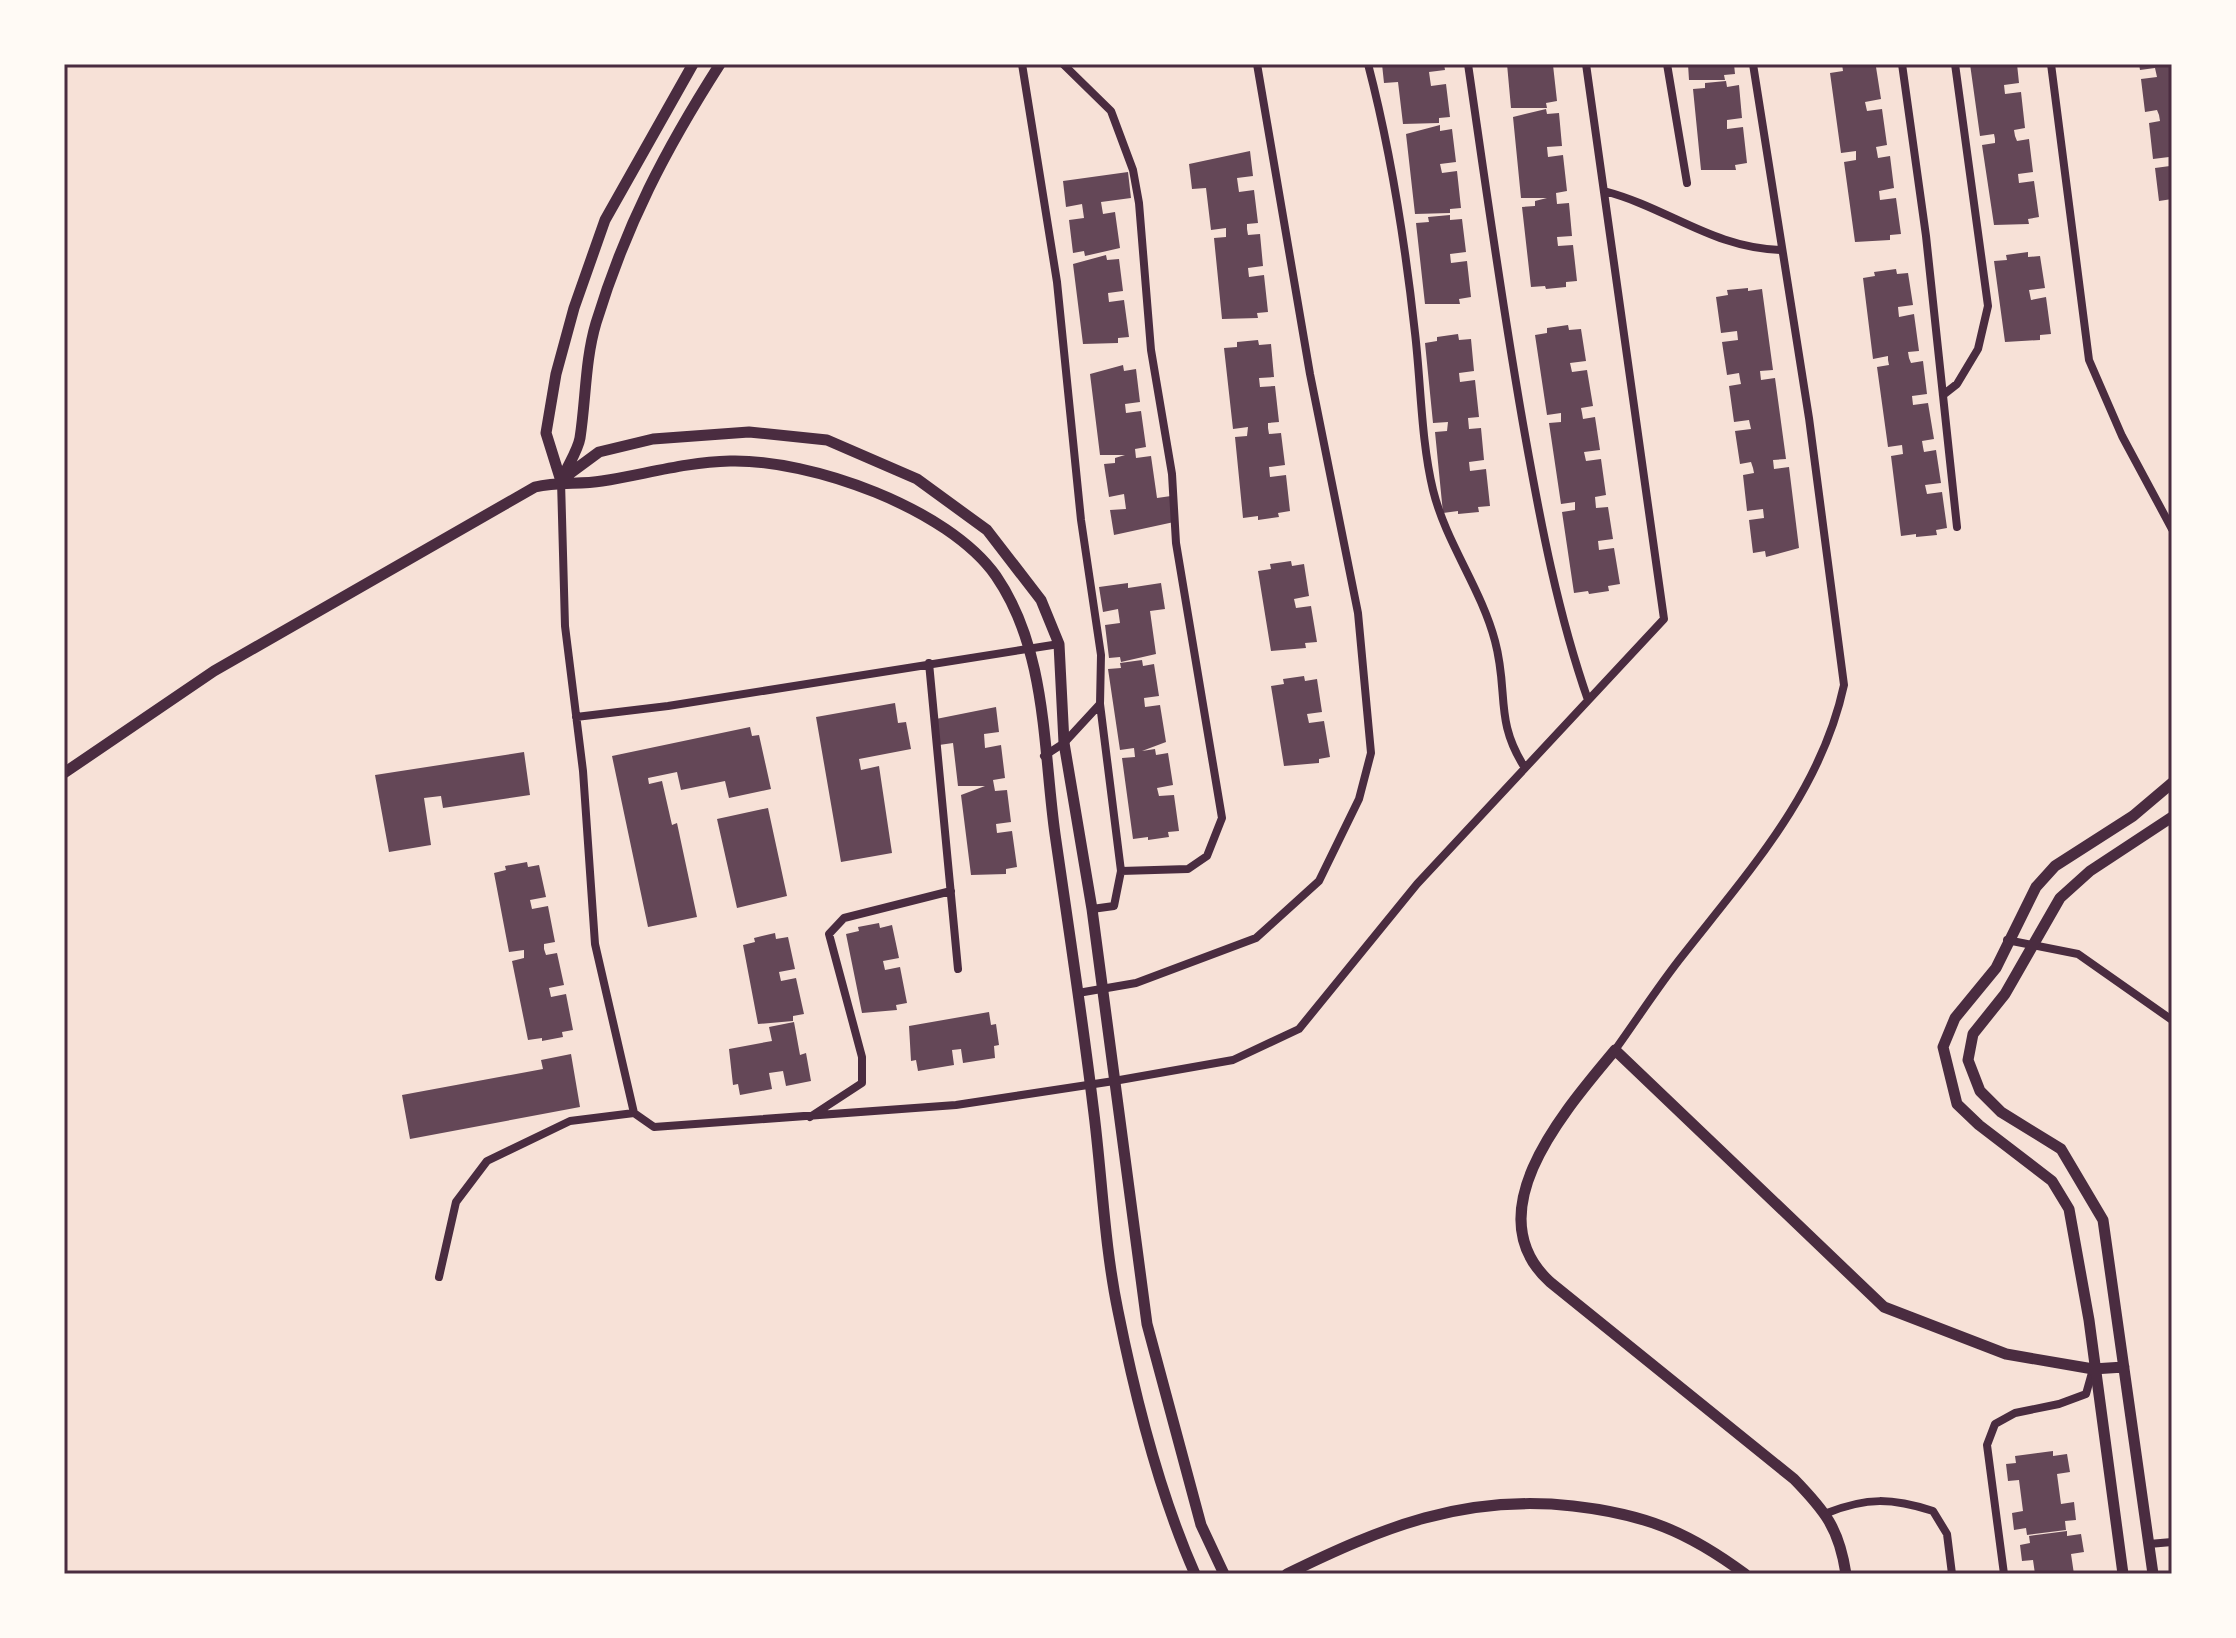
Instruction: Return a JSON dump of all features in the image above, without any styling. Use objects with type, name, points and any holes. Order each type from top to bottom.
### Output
[{"type":"street","points":[[693,64],[605,220],[574,308],[556,374],[546,433],[561,481],[565,626],[576,717],[595,944],[634,1113],[654,1127],[956,1105],[1114,1081],[1233,1060],[1299,1029],[1417,884],[1664,619],[1586,64]]},
{"type":"street","points":[[561,481],[580,440],[582,397],[596,325],[639,203],[669,145],[720,64]]},
{"type":"street","points":[[1022,64],[1057,282],[1081,520],[1101,655],[1100,704],[1121,871],[1114,906],[1092,909]]},
{"type":"street","points":[[1063,64],[1111,111],[1133,170],[1139,203],[1151,350],[1172,474],[1176,543],[1222,818],[1207,856],[1188,869],[1121,871]]},
{"type":"street","points":[[1078,993],[1136,983],[1223,953],[1256,938],[1319,881],[1359,799],[1371,753],[1358,613],[1310,374],[1257,64]]},
{"type":"street","points":[[1368,64],[1392,169],[1411,295],[1432,489],[1447,531],[1476,586],[1495,641],[1504,684],[1503,720],[1508,739],[1525,768]]},
{"type":"street","points":[[1468,64],[1498,271],[1543,537],[1568,643],[1588,700]]},
{"type":"street","points":[[1667,64],[1687,183]]},
{"type":"street","points":[[1753,64],[1809,418],[1844,685],[1835,728],[1787,821],[1681,957],[1615,1050],[1572,1102],[1535,1164],[1521,1216],[1526,1245],[1534,1265],[1550,1282],[1794,1479],[1827,1513],[1842,1545],[1846,1574]]},
{"type":"street","points":[[1902,64],[1957,527]]},
{"type":"street","points":[[1943,395],[1957,384],[1978,349],[1988,306],[1955,64]]},
{"type":"street","points":[[2051,64],[2089,360],[2122,436],[2172,529]]},
{"type":"street","points":[[1604,191],[1656,208],[1701,233],[1749,249],[1781,250]]},
{"type":"street","points":[[561,481],[599,452],[653,439],[749,432],[827,440],[917,479],[987,530],[1041,600],[1059,644],[1064,743],[1092,909],[1147,1324],[1201,1525],[1224,1574]]},
{"type":"street","points":[[64,773],[214,671],[535,487],[561,481],[596,482],[689,463],[734,461],[775,464],[843,480],[917,511],[963,545],[994,574],[1023,624],[1038,685],[1044,756],[1091,1084],[1117,1310],[1166,1499],[1195,1574]]},
{"type":"street","points":[[576,717],[668,706],[1059,644]]},
{"type":"street","points":[[929,663],[958,969]]},
{"type":"street","points":[[1044,756],[1064,743],[1100,704]]},
{"type":"street","points":[[2123,1574],[2093,1369],[2089,1320],[2069,1209],[2052,1181],[1979,1125],[1957,1104],[1943,1047],[1955,1018],[1996,968],[2007,940],[2036,887],[2055,866],[2133,816],[2172,783]]},
{"type":"street","points":[[2153,1574],[2103,1220],[2061,1149],[2001,1112],[1980,1091],[1968,1060],[1973,1034],[2005,994],[2060,898],[2090,871],[2172,817]]},
{"type":"street","points":[[809,1118],[862,1083],[862,1057],[829,934],[844,918],[951,891]]},
{"type":"street","points":[[2007,940],[2078,954],[2172,1020]]},
{"type":"street","points":[[1615,1050],[1884,1307],[2006,1354],[2093,1369],[2124,1367]]},
{"type":"street","points":[[439,1277],[456,1202],[487,1161],[570,1121],[634,1113]]},
{"type":"street","points":[[2004,1574],[1987,1445],[1995,1424],[2015,1413],[2059,1404],[2086,1394],[2093,1369]]},
{"type":"street","points":[[1827,1513],[1858,1500],[1901,1501],[1933,1511],[1947,1534],[1952,1574]]},
{"type":"street","points":[[1287,1574],[1434,1513],[1498,1502],[1541,1503],[1623,1512],[1664,1525],[1698,1541],[1745,1574]]},
{"type":"street","points":[[2149,1544],[2172,1542]]},
{"type":"building","points":[[1382,64],[1444,64],[1445,70],[1429,72],[1431,86],[1446,84],[1450,117],[1439,118],[1439,123],[1403,124],[1398,82],[1384,83]]},
{"type":"building","points":[[1507,64],[1553,65],[1557,101],[1546,103],[1547,108],[1511,108]]},
{"type":"building","points":[[1688,64],[1734,64],[1735,74],[1724,75],[1725,80],[1689,80]]},
{"type":"building","points":[[1842,64],[1876,67],[1881,99],[1865,102],[1867,111],[1882,109],[1887,145],[1876,147],[1878,158],[1890,156],[1894,188],[1879,191],[1880,200],[1896,198],[1901,234],[1890,235],[1890,240],[1855,242],[1844,162],[1856,160],[1856,151],[1841,153],[1830,73],[1843,71]]},
{"type":"building","points":[[1970,64],[2017,64],[2019,83],[2004,85],[2005,94],[2021,92],[2025,128],[2014,130],[2017,141],[2029,139],[2033,172],[2018,174],[2019,183],[2034,181],[2039,217],[2028,219],[2029,224],[1994,225],[1982,145],[1995,143],[1995,139],[1994,134],[1980,136]]},
{"type":"building","points":[[2139,64],[2172,64],[2172,199],[2159,201],[2155,168],[2170,166],[2169,157],[2153,159],[2149,123],[2160,121],[2159,115],[2157,110],[2145,112],[2141,79],[2157,77],[2155,68],[2140,70]]},
{"type":"building","points":[[1726,81],[1727,87],[1739,85],[1742,118],[1727,120],[1727,129],[1743,127],[1747,163],[1735,165],[1736,170],[1701,170],[1693,89],[1705,88],[1705,83]]},
{"type":"building","points":[[1546,109],[1547,114],[1559,113],[1562,146],[1547,147],[1548,157],[1563,155],[1567,191],[1556,193],[1557,204],[1569,203],[1572,236],[1557,237],[1558,246],[1573,245],[1577,281],[1566,282],[1566,287],[1546,289],[1545,286],[1531,287],[1522,207],[1535,206],[1535,201],[1547,198],[1521,198],[1513,117]]},
{"type":"building","points":[[1440,125],[1440,131],[1452,129],[1456,162],[1440,164],[1442,173],[1457,171],[1461,208],[1450,209],[1450,213],[1415,214],[1406,134]]},
{"type":"building","points":[[1250,151],[1253,176],[1237,178],[1239,192],[1254,190],[1258,223],[1247,224],[1247,229],[1248,235],[1260,234],[1263,266],[1248,268],[1249,277],[1264,275],[1268,312],[1257,313],[1258,318],[1222,319],[1214,238],[1226,237],[1226,228],[1211,230],[1206,188],[1192,189],[1189,164]]},
{"type":"building","points":[[1128,172],[1131,198],[1101,202],[1103,214],[1115,212],[1120,248],[1085,256],[1084,251],[1073,253],[1069,220],[1084,218],[1082,204],[1066,207],[1063,181]]},
{"type":"building","points":[[1450,215],[1450,220],[1462,219],[1466,252],[1450,254],[1451,263],[1467,261],[1471,297],[1459,299],[1460,304],[1425,304],[1416,223],[1429,222],[1428,217]]},
{"type":"building","points":[[2028,252],[2028,257],[2040,256],[2045,288],[2029,290],[2031,300],[2046,297],[2051,334],[2040,335],[2040,340],[2005,342],[1994,261],[2007,260],[2006,255]]},
{"type":"building","points":[[1106,255],[1107,260],[1119,259],[1123,291],[1108,293],[1109,302],[1124,300],[1129,337],[1118,338],[1118,343],[1083,344],[1073,264]]},
{"type":"building","points":[[1896,269],[1897,274],[1908,273],[1913,305],[1898,307],[1899,317],[1914,314],[1919,351],[1908,352],[1909,358],[1911,363],[1923,361],[1927,394],[1912,396],[1913,405],[1928,403],[1934,439],[1922,441],[1924,452],[1936,450],[1941,483],[1925,485],[1927,494],[1942,492],[1947,528],[1936,530],[1937,535],[1901,536],[1891,456],[1903,454],[1902,445],[1888,447],[1877,367],[1889,365],[1888,356],[1873,359],[1863,278],[1875,276],[1874,272]]},
{"type":"building","points":[[1748,288],[1748,291],[1762,289],[1773,370],[1760,371],[1761,380],[1775,378],[1786,459],[1773,460],[1774,469],[1789,467],[1799,548],[1766,557],[1765,551],[1753,553],[1749,520],[1764,518],[1763,509],[1747,511],[1743,475],[1754,473],[1751,462],[1740,464],[1735,431],[1751,429],[1749,420],[1734,422],[1729,386],[1741,384],[1739,373],[1727,375],[1722,342],[1738,340],[1737,331],[1721,333],[1716,297],[1728,295],[1727,290]]},
{"type":"building","points":[[1568,325],[1569,330],[1581,329],[1586,361],[1570,363],[1572,372],[1587,370],[1593,406],[1581,408],[1583,419],[1595,417],[1600,450],[1584,452],[1586,461],[1601,459],[1606,495],[1595,497],[1596,508],[1608,507],[1613,539],[1598,541],[1599,550],[1614,548],[1620,584],[1608,586],[1609,591],[1589,594],[1588,591],[1574,593],[1562,512],[1575,510],[1575,502],[1561,504],[1549,423],[1561,422],[1561,413],[1547,415],[1535,335],[1547,333],[1547,328]]},
{"type":"building","points":[[1458,334],[1459,340],[1471,339],[1474,371],[1459,373],[1460,382],[1475,380],[1479,417],[1468,418],[1469,429],[1481,428],[1484,460],[1469,462],[1470,471],[1486,469],[1490,506],[1478,507],[1479,512],[1458,514],[1458,511],[1443,513],[1435,432],[1447,431],[1448,422],[1433,423],[1425,343],[1437,341],[1437,337]]},
{"type":"building","points":[[1258,340],[1259,345],[1271,344],[1274,377],[1259,378],[1260,387],[1275,386],[1279,422],[1268,423],[1268,428],[1269,434],[1281,433],[1285,465],[1269,467],[1270,477],[1286,475],[1290,511],[1278,513],[1279,517],[1258,520],[1258,516],[1243,518],[1235,437],[1247,436],[1248,427],[1233,429],[1224,348],[1237,347],[1237,342]]},
{"type":"building","points":[[1123,365],[1124,371],[1136,369],[1140,402],[1125,404],[1126,413],[1141,411],[1146,447],[1135,449],[1136,458],[1151,456],[1157,498],[1171,496],[1174,522],[1114,535],[1110,510],[1126,509],[1124,494],[1109,497],[1104,464],[1115,463],[1115,458],[1125,455],[1100,455],[1090,374]]},
{"type":"building","points":[[1291,561],[1292,566],[1304,564],[1309,596],[1294,599],[1296,608],[1311,606],[1317,642],[1305,643],[1306,648],[1271,651],[1258,571],[1271,569],[1270,564]]},
{"type":"building","points":[[1128,583],[1128,588],[1161,583],[1165,609],[1150,611],[1156,654],[1121,662],[1120,657],[1109,658],[1105,625],[1120,623],[1118,609],[1103,612],[1099,587]]},
{"type":"building","points":[[1142,660],[1143,666],[1154,664],[1159,696],[1144,698],[1145,707],[1160,705],[1166,742],[1142,751],[1155,749],[1156,755],[1168,753],[1173,785],[1157,788],[1159,796],[1174,795],[1179,831],[1168,832],[1169,837],[1148,840],[1148,837],[1133,839],[1122,758],[1135,757],[1134,748],[1120,750],[1108,669],[1121,668],[1120,663]]},
{"type":"building","points":[[1304,676],[1305,681],[1317,679],[1322,712],[1307,714],[1309,723],[1324,721],[1330,757],[1319,759],[1319,763],[1284,766],[1271,686],[1284,684],[1283,679]]},
{"type":"building","points":[[895,703],[898,723],[906,722],[911,749],[859,759],[861,770],[879,766],[892,853],[841,862],[816,717]]},
{"type":"building","points":[[996,707],[999,732],[984,734],[985,748],[1001,745],[1005,778],[993,780],[995,791],[1007,790],[1011,822],[996,824],[997,833],[1012,831],[1017,867],[1006,869],[1006,874],[971,875],[961,795],[985,786],[958,786],[953,743],[939,745],[936,719]]},
{"type":"building","points":[[750,727],[752,736],[759,735],[771,789],[729,798],[725,781],[681,790],[677,772],[648,778],[649,784],[662,781],[672,825],[677,823],[697,917],[648,927],[612,756]]},
{"type":"building","points":[[524,752],[530,795],[443,808],[441,796],[424,798],[431,845],[389,852],[375,775]]},
{"type":"building","points":[[768,808],[787,896],[737,908],[717,819]]},
{"type":"building","points":[[527,862],[528,867],[539,865],[546,897],[530,900],[532,909],[548,906],[555,942],[544,944],[544,949],[546,955],[557,953],[564,985],[549,988],[551,997],[566,994],[573,1030],[562,1032],[563,1037],[542,1041],[542,1038],[528,1040],[512,961],[524,958],[524,950],[509,952],[494,873],[506,870],[505,866]]},
{"type":"building","points":[[879,923],[880,928],[892,925],[899,958],[883,961],[885,970],[900,967],[907,1003],[896,1005],[897,1010],[862,1013],[846,934],[859,931],[858,927]]},
{"type":"building","points":[[775,933],[776,939],[788,937],[795,969],[779,972],[781,981],[796,978],[804,1014],[793,1016],[793,1021],[758,1024],[743,945],[755,942],[754,938]]},
{"type":"building","points":[[989,1012],[991,1025],[996,1024],[999,1045],[994,1046],[995,1058],[963,1063],[961,1049],[952,1050],[954,1065],[918,1071],[916,1060],[911,1061],[909,1026]]},
{"type":"building","points":[[794,1022],[800,1055],[806,1053],[811,1081],[786,1086],[783,1071],[769,1073],[772,1089],[740,1095],[738,1084],[733,1085],[729,1049],[772,1041],[769,1027]]},
{"type":"building","points":[[571,1054],[580,1107],[410,1139],[402,1095],[543,1069],[541,1060]]},
{"type":"building","points":[[2053,1451],[2053,1456],[2067,1454],[2070,1472],[2057,1474],[2061,1504],[2074,1502],[2076,1520],[2065,1521],[2066,1530],[2027,1535],[2026,1528],[2014,1530],[2012,1513],[2023,1511],[2019,1480],[2008,1481],[2006,1464],[2016,1463],[2015,1456]]},
{"type":"building","points":[[2067,1531],[2067,1536],[2081,1534],[2084,1552],[2071,1554],[2074,1574],[2035,1574],[2033,1560],[2022,1561],[2020,1545],[2030,1543],[2029,1536]]}]
